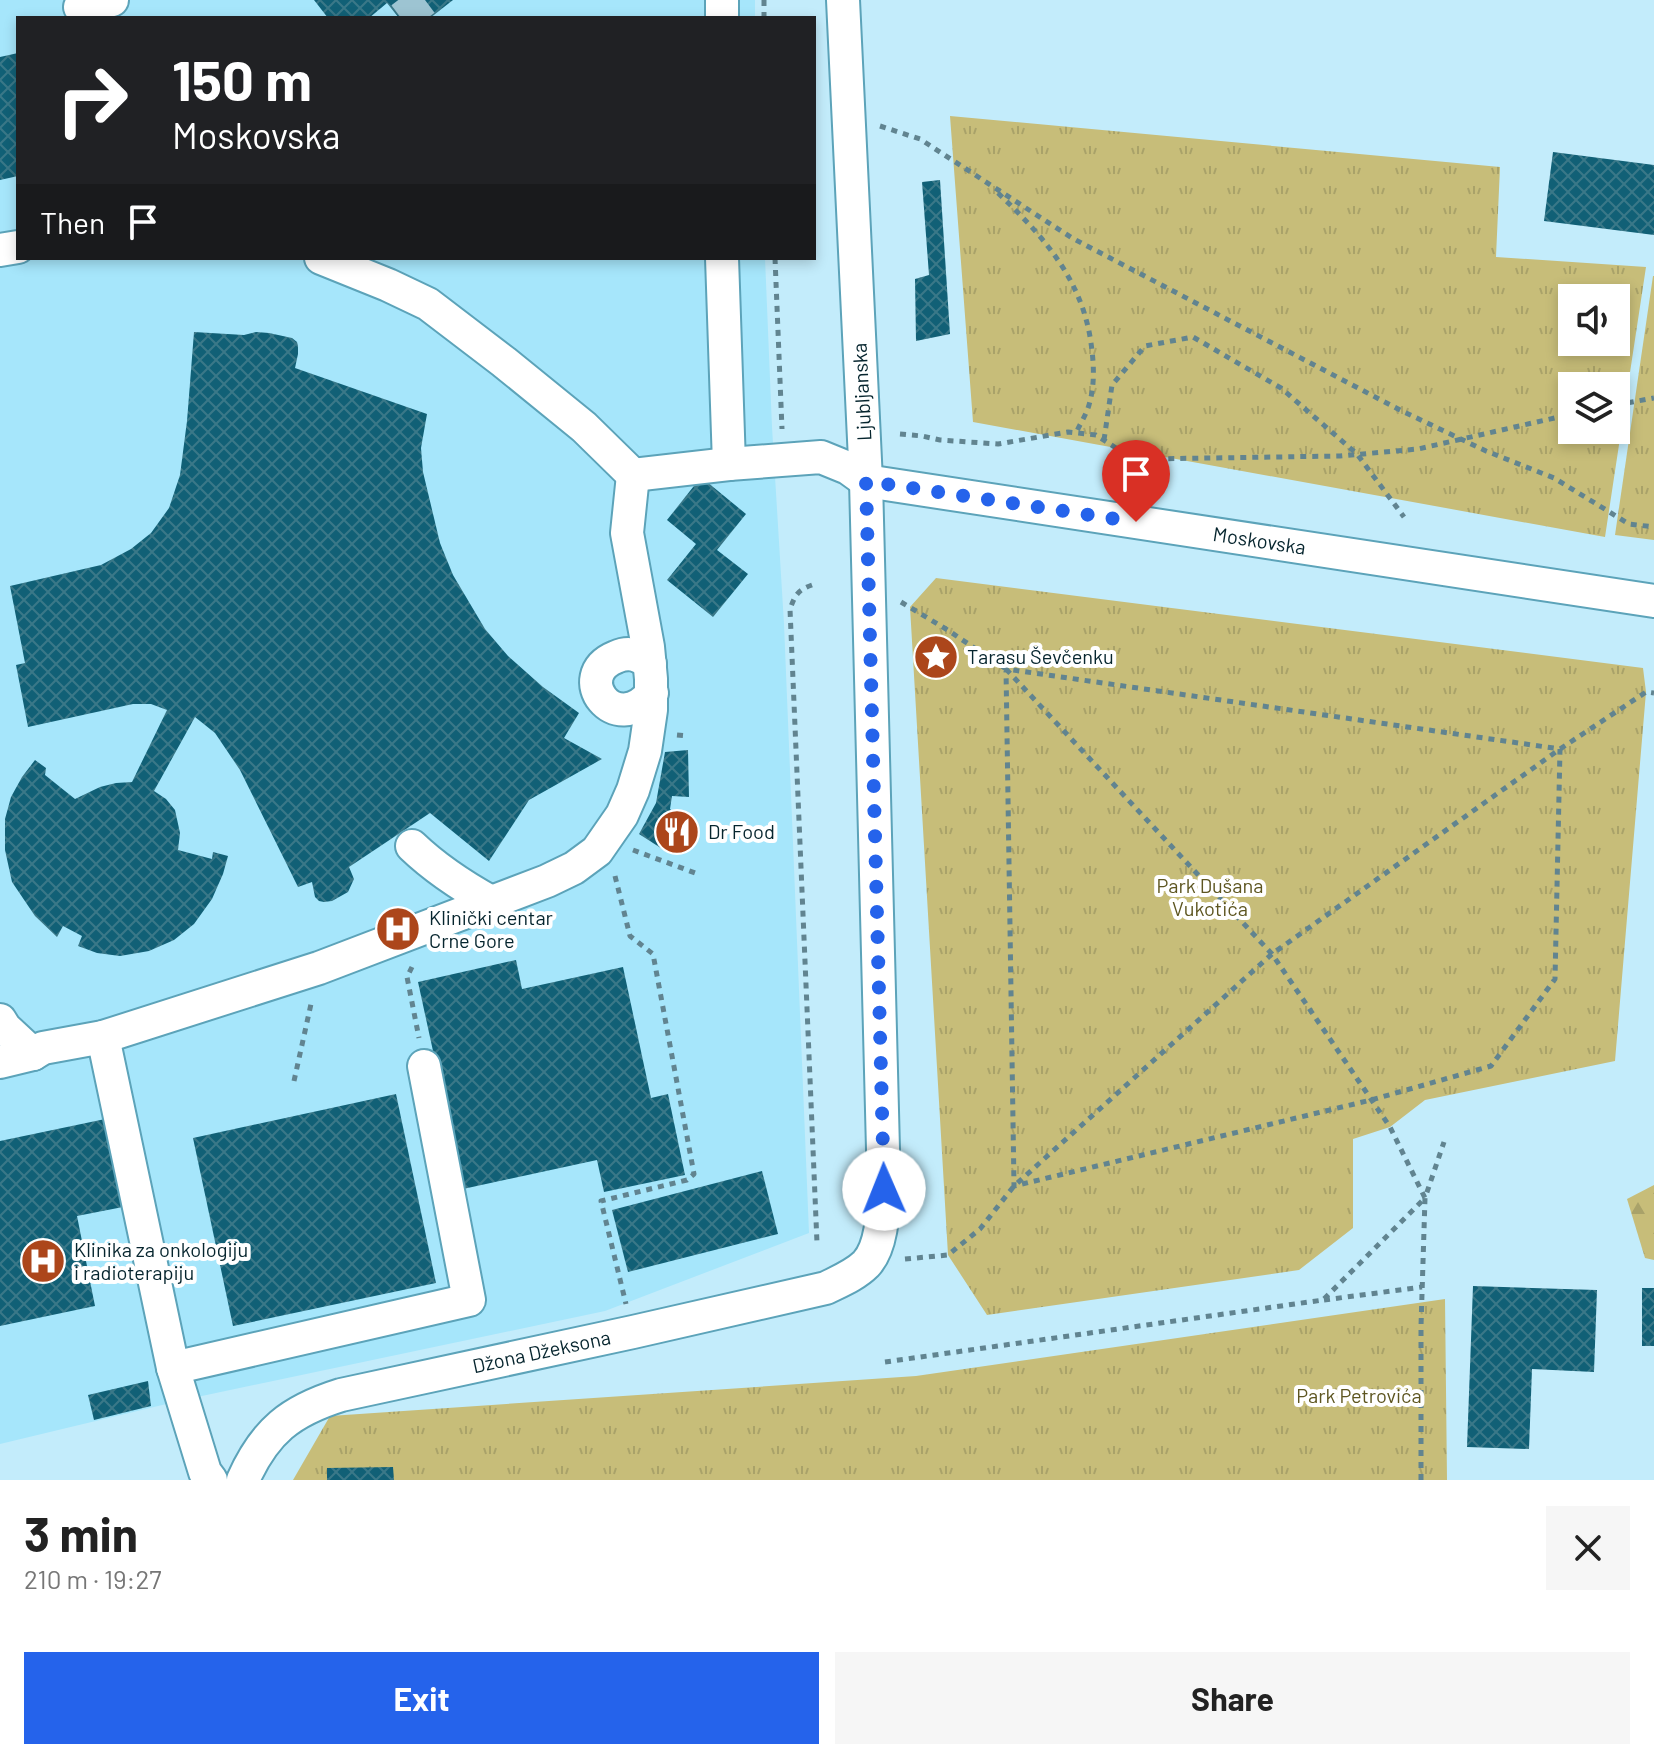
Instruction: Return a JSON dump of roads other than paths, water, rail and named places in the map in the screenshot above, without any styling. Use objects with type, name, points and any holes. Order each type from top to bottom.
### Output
[{"type":"street","points":[[80,8],[112,0]]},
{"type":"street","name":"Ljubljanska","points":[[843,0],[866,481],[884,1189],[880,1231],[868,1262]]},
{"type":"street","points":[[326,260],[428,304],[584,427],[633,475]]},
{"type":"street","points":[[722,260],[729,464]]},
{"type":"street","points":[[633,475],[821,457],[848,468],[866,481]]},
{"type":"street","points":[[0,1062],[33,1054],[43,1048],[103,1037],[319,968],[547,881],[574,868],[597,851],[622,815],[633,790],[645,751],[651,710],[651,678],[627,533],[633,475]]},
{"type":"street","name":"Moskovska","points":[[866,481],[1654,601]]},
{"type":"street","points":[[412,846],[438,870],[491,902]]},
{"type":"street","points":[[0,1020],[33,1054]]},
{"type":"street","points":[[103,1037],[173,1368],[205,1472],[211,1480]]},
{"type":"street","points":[[173,1368],[469,1300],[424,1066]]},
{"type":"street","name":"Džona Džeksona","points":[[243,1480],[252,1458],[271,1434],[288,1418],[312,1404],[826,1288],[851,1276],[868,1262]]},
{"type":"tunnel","points":[[404,16],[425,0]]},
{"type":"place","name":"Tarasu Ševčenku","points":[[936,657]]},
{"type":"place","name":"Dr Food","points":[[677,832]]},
{"type":"place","name":"Klinički centar Crne Gore","points":[[398,929]]},
{"type":"place","name":"Klinika za onkologiju i radioterapiju","points":[[43,1261]]},
{"type":"park label","name":"Park Dušana Vukotića","points":[[1210,898]]},
{"type":"park label","name":"Park Petrovića","points":[[1359,1396]]}]
